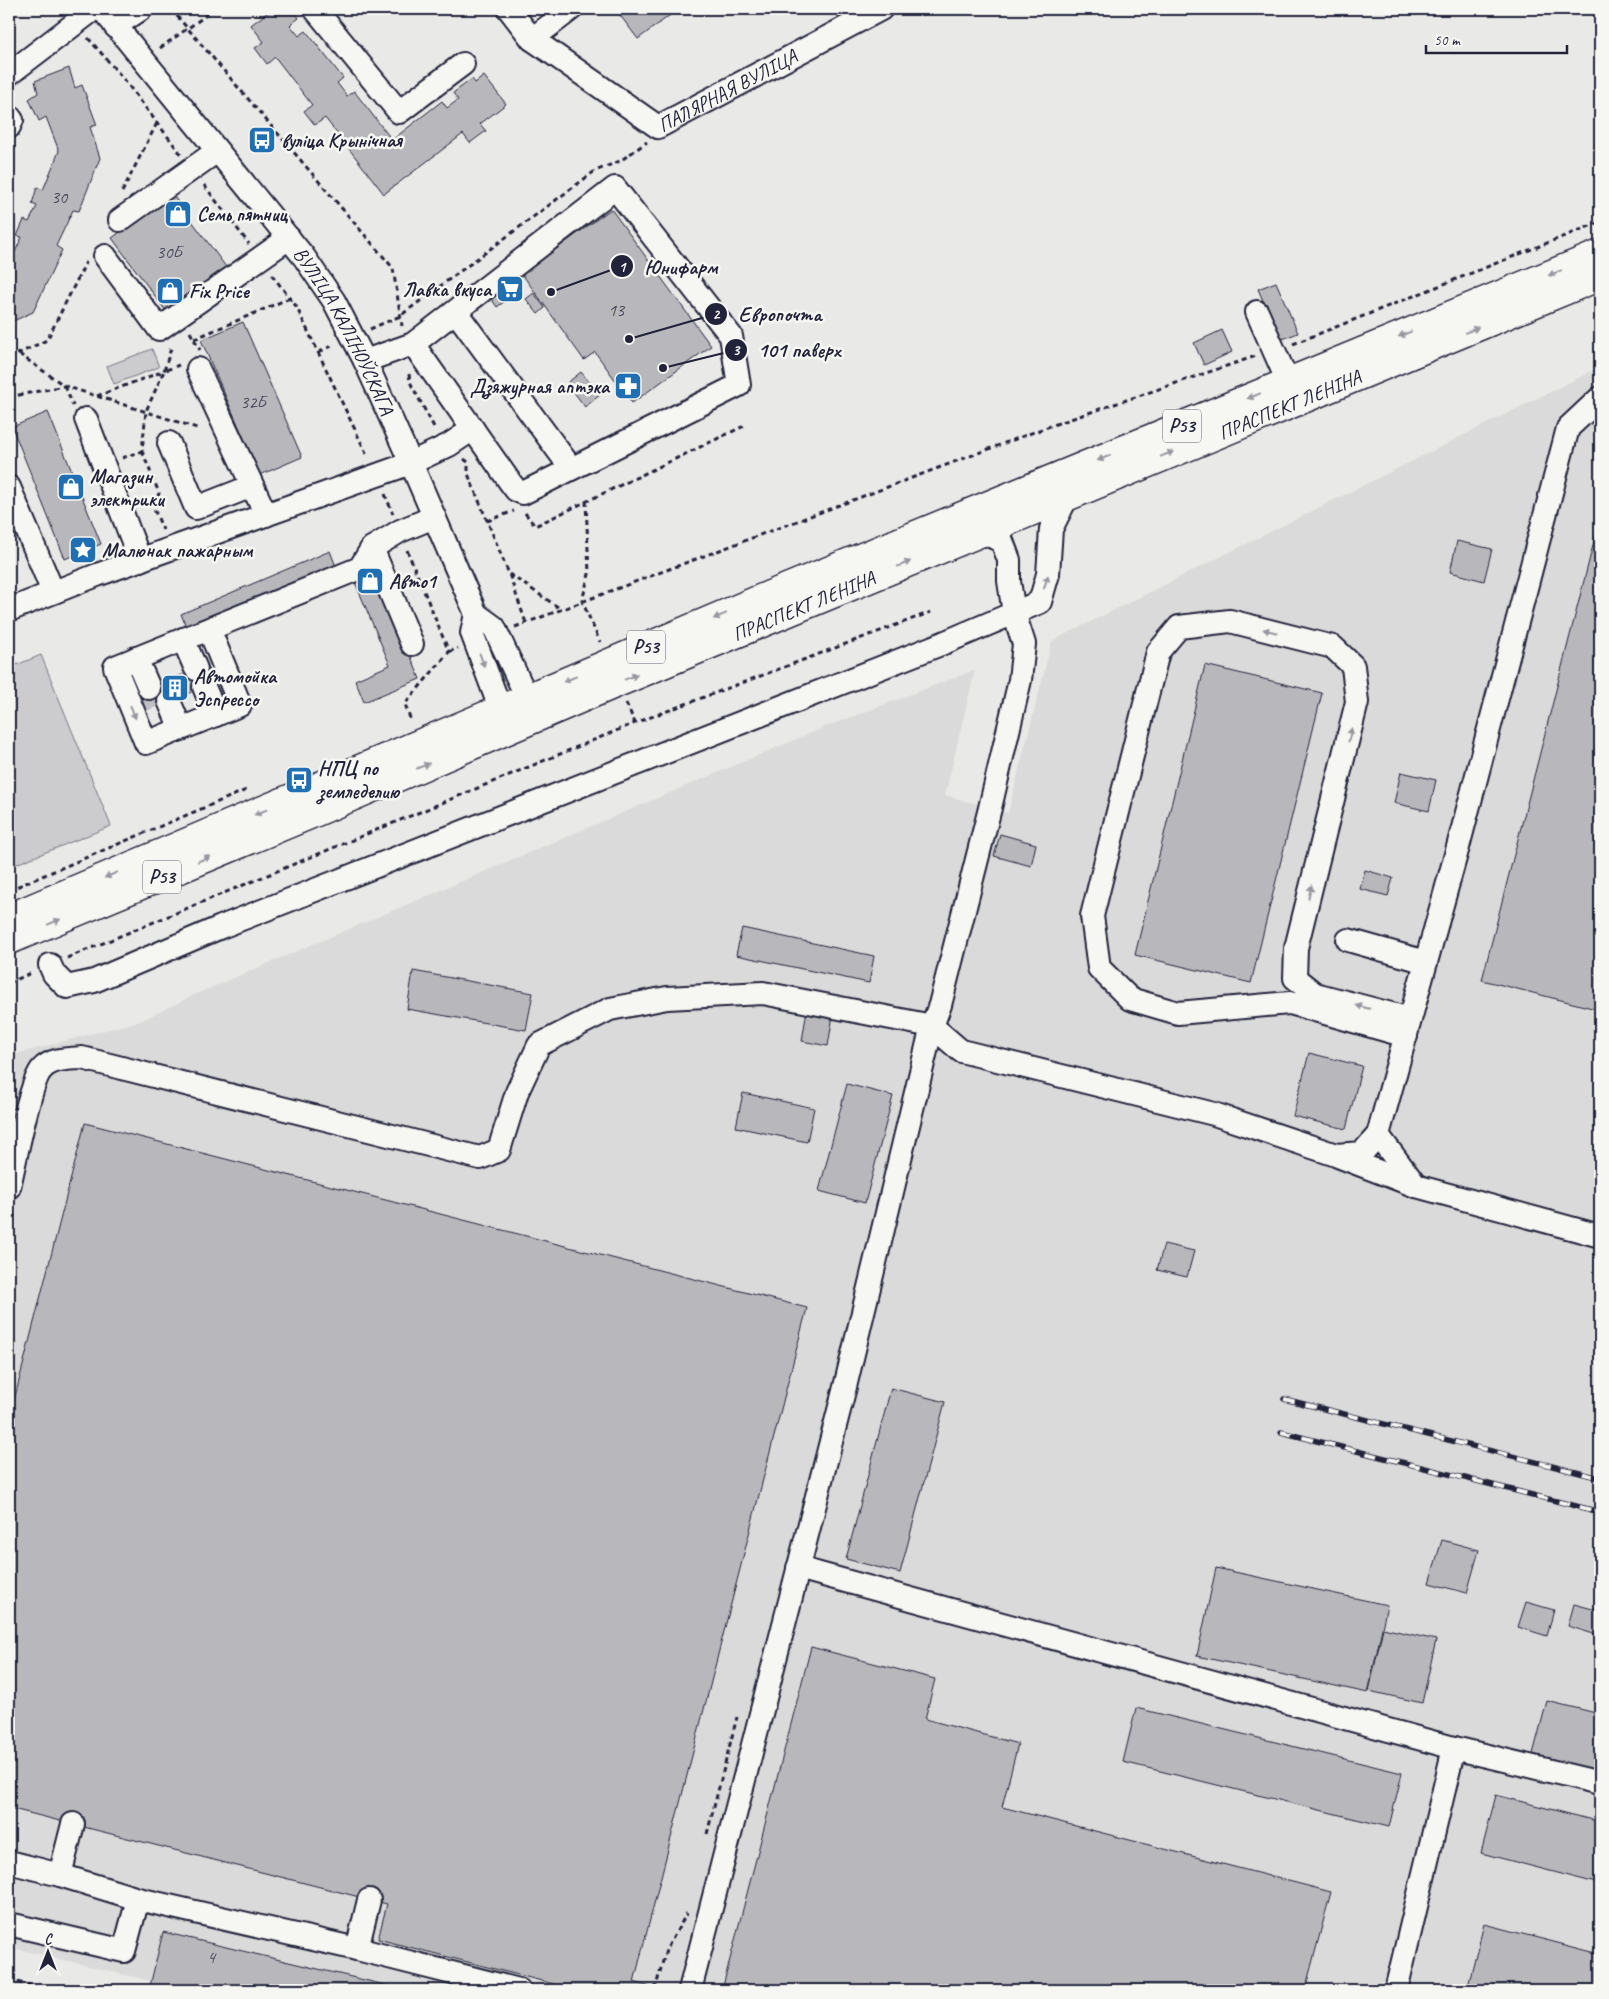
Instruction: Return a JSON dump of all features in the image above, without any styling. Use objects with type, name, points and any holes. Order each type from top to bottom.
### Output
[{"type":"main road","name":"ПРАСПЕКТ ЛЕНІНА","points":[[9,918],[504,719],[764,596],[1600,254]]},
{"type":"main road","name":"ПРАСПЕКТ ЛЕНІНА","points":[[531,707],[981,532],[1600,276]]},
{"type":"main road","name":"ПРАСПЕКТ ЛЕНІНА","points":[[9,940],[314,813],[504,719]]},
{"type":"street","points":[[9,74],[94,9]]},
{"type":"street","points":[[109,17],[141,9]]},
{"type":"street","points":[[314,9],[399,112],[462,64]]},
{"type":"street","name":"ПАЛЯРНАЯ ВУЛІЦА","points":[[509,9],[532,39],[658,127],[881,9]]},
{"type":"street","points":[[532,39],[571,9]]},
{"type":"street","name":"ВУЛІЦА КАЛІНОЎСКАГА","points":[[109,17],[289,238],[334,301],[365,362],[411,463],[476,614],[494,627],[531,707]]},
{"type":"street","points":[[9,116],[12,120],[9,127]]},
{"type":"street","points":[[120,220],[217,151]]},
{"type":"street","points":[[365,362],[409,346],[456,312],[615,188],[731,336],[739,385],[571,468],[523,494],[513,486],[473,429],[409,346]]},
{"type":"street","points":[[105,256],[160,329],[289,238]]},
{"type":"street","points":[[456,312],[571,468]]},
{"type":"street","points":[[1257,312],[1288,382]]},
{"type":"street","points":[[200,363],[266,516]]},
{"type":"street","points":[[1336,1155],[1362,1153],[1378,1135],[1568,428],[1600,398]]},
{"type":"street","points":[[86,419],[140,560]]},
{"type":"street","points":[[9,610],[140,560],[411,463],[449,445],[473,429]]},
{"type":"street","points":[[169,443],[196,508],[252,486]]},
{"type":"street","points":[[9,487],[53,592]]},
{"type":"street","points":[[50,966],[54,974],[67,987],[94,981],[221,926],[932,648],[1040,602],[1048,574],[1051,529],[1068,495]]},
{"type":"street","points":[[209,629],[240,705],[146,743],[115,667],[176,642],[360,568],[372,548],[400,531],[434,517]]},
{"type":"street","points":[[690,1990],[844,1387],[932,1026],[940,1005],[1020,680],[1024,644],[1014,613],[1009,580],[1010,560],[1002,541],[981,532]]},
{"type":"street","points":[[372,548],[412,644]]},
{"type":"street","name":"ВУЛІЦА КАЛІНОЎСКАГА","points":[[476,614],[472,633],[504,719]]},
{"type":"street","points":[[1230,621],[1333,647],[1353,666],[1357,702],[1296,948],[1295,978],[1315,994],[1408,1027],[1290,1003],[1178,1013],[1130,999],[1099,968],[1092,916],[1158,652],[1179,627],[1230,621]]},
{"type":"street","points":[[176,642],[209,718]]},
{"type":"street","points":[[142,656],[174,732]]},
{"type":"street","points":[[1348,940],[1426,962]]},
{"type":"street","points":[[9,1188],[33,1084],[42,1069],[60,1059],[82,1058],[480,1158],[499,1150],[517,1092],[539,1045],[610,1010],[667,998],[763,993],[932,1026],[961,1051],[1214,1114],[1336,1155],[1416,1186],[1600,1236]]},
{"type":"street","points":[[1378,1135],[1416,1186]]},
{"type":"street","points":[[798,1568],[1454,1748],[1600,1783]]},
{"type":"street","points":[[1396,1990],[1454,1748]]},
{"type":"street","points":[[60,1875],[73,1824]]},
{"type":"street","points":[[9,1862],[60,1875],[138,1899],[357,1949],[519,1990]]},
{"type":"street","points":[[9,1924],[124,1951],[138,1899]]},
{"type":"street","points":[[357,1949],[369,1900]]},
{"type":"path","points":[[171,9],[393,268],[400,316],[409,346],[410,382],[437,433],[468,462],[468,474],[488,521],[526,623]]},
{"type":"path","points":[[122,77],[215,9]]},
{"type":"path","points":[[75,23],[122,77],[296,306],[326,365],[377,476],[449,652],[405,704],[411,721],[402,724]]},
{"type":"path","points":[[400,316],[595,171],[620,161],[645,145],[658,127]]},
{"type":"path","points":[[586,501],[589,574],[582,601],[1050,426],[1316,336],[1600,222]]},
{"type":"path","points":[[194,340],[290,298]]},
{"type":"path","points":[[187,327],[194,340],[200,363]]},
{"type":"path","points":[[9,358],[47,340]]},
{"type":"path","points":[[96,396],[164,371],[174,340]]},
{"type":"path","points":[[18,353],[65,386],[197,428]]},
{"type":"path","points":[[9,396],[65,386]]},
{"type":"path","points":[[488,521],[521,508],[535,526],[744,426]]},
{"type":"path","points":[[508,574],[561,609]]},
{"type":"path","points":[[9,982],[635,723],[931,612]]},
{"type":"path","points":[[9,890],[247,790]]},
{"type":"path","points":[[9,1980],[44,1989],[72,1986],[92,1990]]},
{"type":"shaded area","points":[[152,349],[159,367],[114,384],[107,366]]},
{"type":"shaded area","points":[[1600,367],[1600,1990],[167,1990],[150,1986],[151,1981],[9,1947],[9,1056],[143,1020],[196,994],[825,727],[975,670],[945,795],[1008,813],[1052,641]]},
{"type":"shaded area","points":[[41,655],[111,826],[9,867],[9,668]]},
{"type":"building","points":[[272,9],[293,9],[299,18],[290,25],[299,36],[306,31],[343,78],[337,83],[347,96],[354,91],[392,140],[442,101],[447,108],[458,100],[453,93],[472,79],[475,83],[484,76],[506,104],[480,124],[486,131],[470,143],[463,134],[384,194],[325,118],[315,125],[304,111],[312,105],[275,57],[267,64],[255,48],[264,42],[251,25]]},
{"type":"building","points":[[670,9],[673,13],[638,39],[616,10]]},
{"type":"building","points":[[69,68],[75,88],[82,85],[97,125],[90,127],[100,158],[79,211],[73,210],[56,246],[62,250],[33,312],[9,323],[9,265],[22,237],[17,236],[24,220],[29,222],[37,206],[32,204],[37,187],[43,190],[59,151],[46,117],[39,121],[29,99],[38,93],[35,81]]},
{"type":"building","points":[[172,194],[226,267],[166,311],[112,238]]},
{"type":"building","points":[[611,209],[711,346],[632,403],[595,352],[584,360],[522,274]]},
{"type":"building","points":[[514,280],[521,289],[497,307],[490,297]]},
{"type":"building","points":[[1276,282],[1298,333],[1280,340],[1258,289]]},
{"type":"building","points":[[534,293],[545,308],[538,314],[526,299]]},
{"type":"building","points":[[243,322],[302,457],[260,475],[201,340]]},
{"type":"building","points":[[1222,330],[1232,352],[1204,365],[1194,343]]},
{"type":"building","points":[[581,372],[600,395],[585,407],[567,383]]},
{"type":"building","points":[[48,412],[101,544],[65,559],[12,427]]},
{"type":"building","points":[[1600,518],[1600,1010],[1482,980]]},
{"type":"building","points":[[1457,541],[1492,549],[1484,581],[1450,572]]},
{"type":"building","points":[[330,551],[337,569],[188,631],[181,614]]},
{"type":"building","points":[[374,566],[420,679],[364,702],[355,680],[390,665],[352,575]]},
{"type":"building","name":"Автомойка Эспрессо","points":[[206,665],[214,683],[146,710],[139,692]]},
{"type":"building","points":[[1205,665],[1322,693],[1251,983],[1135,955]]},
{"type":"building","points":[[1401,772],[1436,780],[1429,811],[1394,803]]},
{"type":"building","points":[[1000,834],[1036,844],[1031,866],[994,856]]},
{"type":"building","points":[[1365,870],[1393,878],[1388,896],[1360,889]]},
{"type":"building","points":[[742,928],[874,956],[869,983],[736,955]]},
{"type":"building","points":[[413,971],[533,993],[526,1030],[407,1009]]},
{"type":"building","points":[[807,1010],[833,1015],[828,1046],[802,1041]]},
{"type":"building","points":[[1309,1053],[1362,1066],[1346,1129],[1293,1116]]},
{"type":"building","points":[[847,1084],[893,1096],[865,1203],[819,1191]]},
{"type":"building","points":[[743,1093],[814,1108],[807,1142],[736,1127]]},
{"type":"building","points":[[85,1123],[807,1308],[634,1982],[650,1987],[649,1990],[577,1990],[378,1939],[387,1904],[9,1808],[9,1420]]},
{"type":"building","points":[[1164,1244],[1194,1251],[1187,1277],[1157,1270]]},
{"type":"building","points":[[891,1388],[945,1402],[900,1573],[846,1559]]},
{"type":"building","points":[[1442,1540],[1479,1550],[1467,1593],[1429,1583]]},
{"type":"building","points":[[1216,1568],[1387,1605],[1368,1693],[1197,1656]]},
{"type":"building","points":[[1526,1602],[1554,1610],[1547,1636],[1518,1627]]},
{"type":"building","points":[[1574,1604],[1600,1611],[1600,1636],[1568,1626]]},
{"type":"building","points":[[1383,1628],[1436,1640],[1422,1703],[1369,1691]]},
{"type":"building","points":[[811,1647],[935,1679],[925,1719],[1018,1744],[1002,1807],[1331,1892],[1305,1990],[722,1990]]},
{"type":"building","points":[[1547,1701],[1600,1714],[1600,1771],[1533,1754]]},
{"type":"building","points":[[1136,1708],[1402,1773],[1389,1827],[1123,1762]]},
{"type":"building","points":[[1496,1795],[1600,1822],[1600,1884],[1481,1853]]},
{"type":"building","points":[[1484,1924],[1600,1954],[1600,1990],[1467,1990]]},
{"type":"building","points":[[163,1932],[406,1990],[167,1990],[150,1986]]},
{"type":"tunnel","points":[[183,674],[191,692]]},
{"type":"tunnel","points":[[149,688],[156,707]]},
{"type":"railway","points":[[1284,1399],[1600,1478]]},
{"type":"railway","points":[[1281,1432],[1600,1512]]},
{"type":"place","name":"вуліца Крынічная","points":[[262,140]]},
{"type":"place","name":"Семь пятниц","points":[[178,214]]},
{"type":"place","name":"Лавка вкуса","points":[[510,289]]},
{"type":"place","name":"Fix Price","points":[[170,291]]},
{"type":"place","name":"Юнифарм","points":[[551,292]]},
{"type":"place","name":"Европочта","points":[[629,339]]},
{"type":"place","name":"101 паверх","points":[[663,368]]},
{"type":"place","name":"Дзяжурная аптэка","points":[[628,386]]},
{"type":"place","name":"Магазин электрики","points":[[71,487]]},
{"type":"place","name":"Малюнак пажарным","points":[[83,550]]},
{"type":"place","name":"Авто1","points":[[370,581]]},
{"type":"place","name":"Автомойка Эспрессо","points":[[175,688]]},
{"type":"place","name":"НПЦ по земледелию","points":[[299,780]]}]
